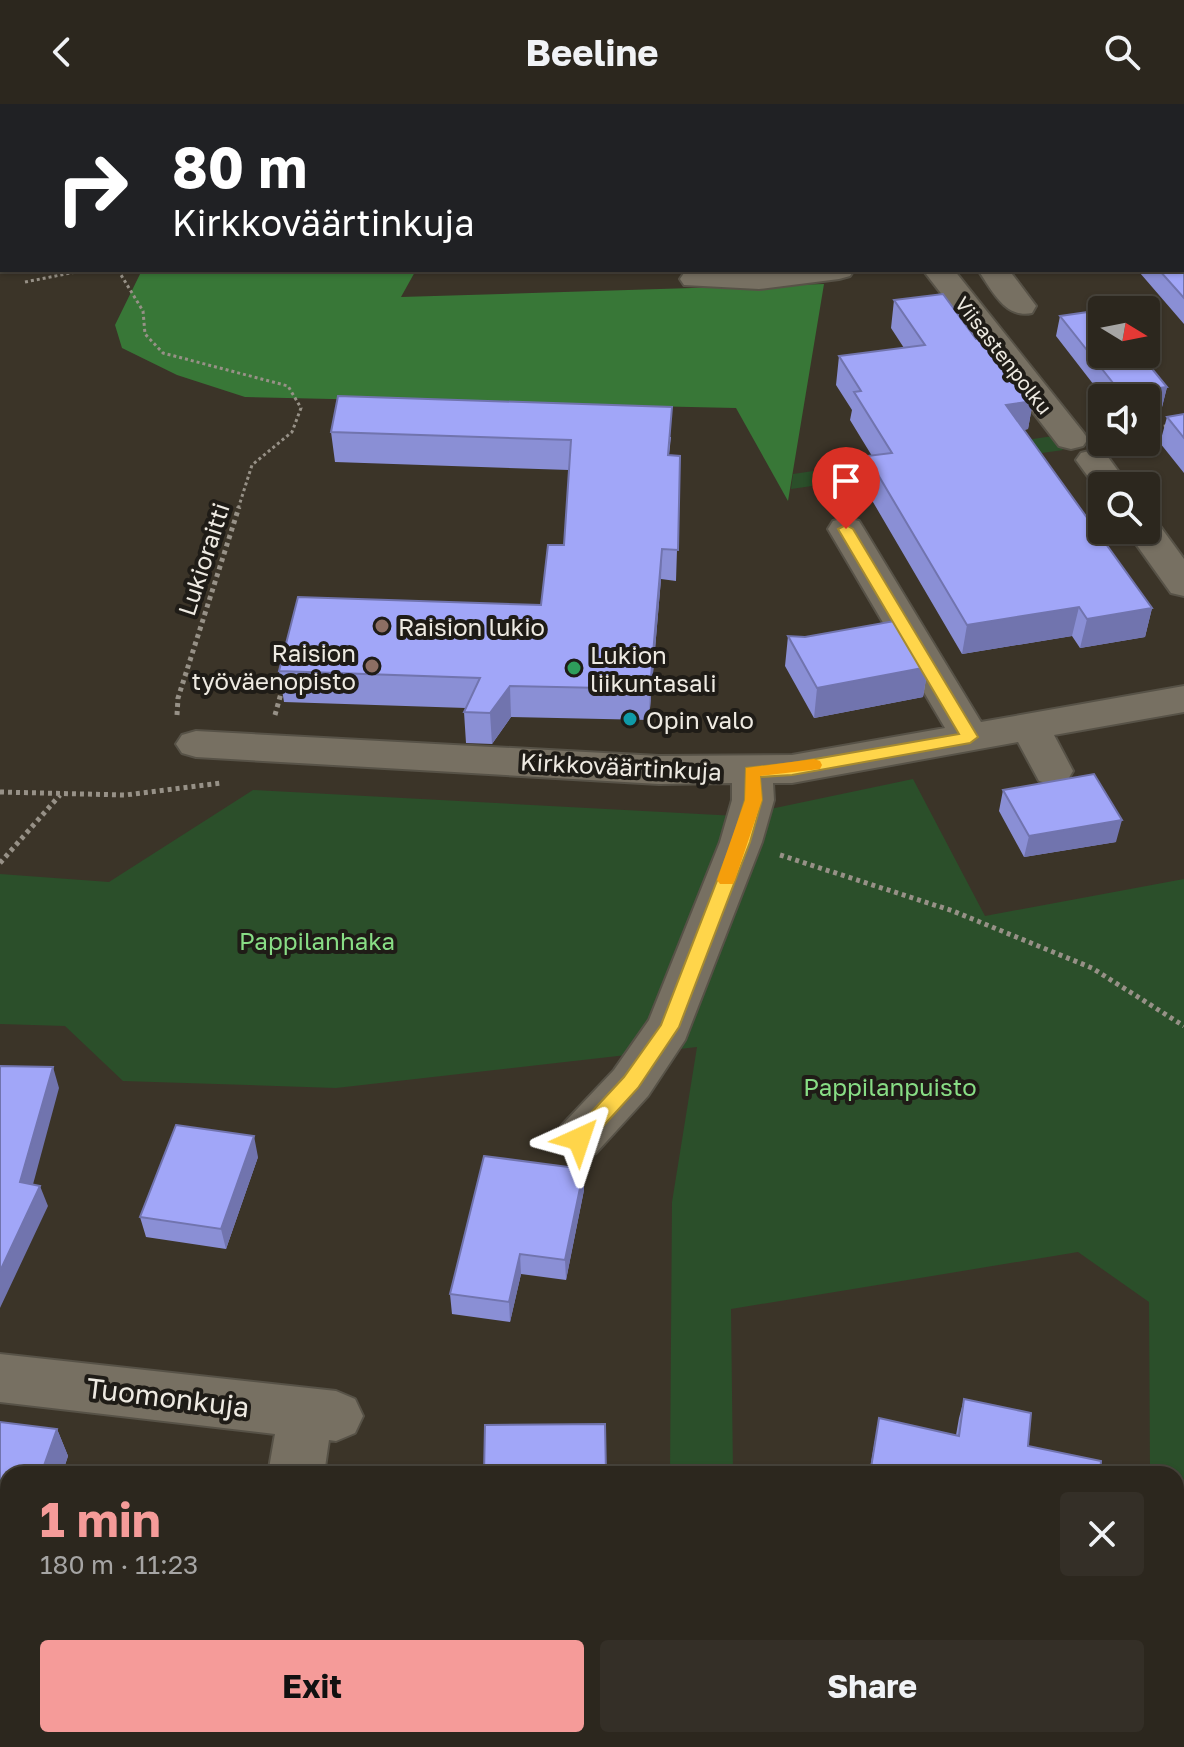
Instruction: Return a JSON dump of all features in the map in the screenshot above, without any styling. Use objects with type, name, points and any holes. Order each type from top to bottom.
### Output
[{"type":"street","name":"Viisastenpolku","points":[[940,272],[1092,462]]},
{"type":"street","points":[[995,272],[1021,306]]},
{"type":"street","points":[[695,279],[840,277]]},
{"type":"street","points":[[846,529],[892,636],[970,737]]},
{"type":"street","points":[[1154,544],[1184,585]]},
{"type":"street","name":"Kirkkoväärtinkuja","points":[[189,749],[267,747],[659,770],[752,772],[792,769],[1184,699]]},
{"type":"street","points":[[1030,727],[1053,771]]},
{"type":"street","points":[[579,1139],[631,1083],[669,1027],[741,842],[753,800],[752,772]]},
{"type":"street","name":"Tuomonkuja","points":[[0,1378],[320,1415],[299,1466]]},
{"type":"path","name":"Lukioraitti","points":[[119,272],[143,311],[145,334],[163,353],[288,386],[301,408],[292,432],[252,465],[178,698],[189,749]]},
{"type":"path","points":[[1160,427],[1184,423]]},
{"type":"path","points":[[267,747],[286,679]]},
{"type":"path","points":[[0,792],[125,795],[200,785],[189,749]]},
{"type":"path","points":[[0,863],[61,794]]},
{"type":"path","points":[[741,842],[953,911],[1092,968],[1184,1026]]},
{"type":"green space","points":[[141,272],[415,272],[401,297],[824,284],[788,501],[736,408],[245,397],[177,375],[122,348],[115,325]]},
{"type":"green space","points":[[1053,436],[1063,450],[791,489],[793,474]]},
{"type":"green space","points":[[913,779],[985,916],[1184,879],[1184,1466],[1150,1466],[1149,1302],[1078,1252],[731,1309],[733,1466],[670,1466],[672,1202],[697,1047],[336,1088],[123,1081],[65,1026],[0,1024],[0,874],[109,882],[253,790],[737,816]]},
{"type":"building","points":[[1161,272],[1184,272],[1184,298]]},
{"type":"building","points":[[943,294],[976,339],[987,338],[1033,401],[1006,405],[1088,519],[1088,544],[1106,544],[1152,608],[1087,619],[1079,607],[967,625],[867,456],[892,453],[854,392],[861,391],[839,356],[925,345],[894,300]]},
{"type":"building","points":[[1088,312],[1088,351],[1060,316]]},
{"type":"building","points":[[1101,368],[1151,368],[1167,387],[1160,388],[1160,384],[1114,384]]},
{"type":"building","name":"Raision lukio","points":[[338,396],[672,407],[668,455],[680,456],[678,550],[662,549],[650,689],[510,686],[490,713],[464,712],[480,678],[279,671],[298,597],[541,605],[548,545],[564,545],[571,440],[331,432]]},
{"type":"building","points":[[1184,414],[1184,438],[1167,417]]},
{"type":"building","points":[[900,620],[928,667],[817,688],[788,636],[805,637]]},
{"type":"building","points":[[1094,774],[1122,820],[1029,836],[1003,790]]},
{"type":"building","points":[[0,1066],[53,1067],[20,1182],[40,1186],[0,1271]]},
{"type":"building","points":[[176,1125],[254,1136],[221,1229],[140,1217]]},
{"type":"building","points":[[484,1156],[584,1169],[565,1260],[520,1254],[509,1302],[450,1294]]},
{"type":"building","points":[[964,1399],[1031,1413],[1028,1446],[1101,1461],[1101,1466],[871,1466],[879,1418],[959,1436]]},
{"type":"building","points":[[0,1422],[57,1429],[44,1466],[0,1466]]},
{"type":"building","points":[[605,1424],[606,1466],[484,1466],[485,1425]]},
{"type":"slow traffic","points":[[726,880],[753,800],[752,772],[814,765]]},
{"type":"place","name":"Raision lukio","points":[[382,626]]},
{"type":"place","name":"Raision työväenopisto","points":[[372,666]]},
{"type":"place","name":"Lukion liikuntasali","points":[[574,668]]},
{"type":"place","name":"Opin valo","points":[[630,719]]},
{"type":"route","points":[[579,1139],[631,1083],[669,1027],[741,842],[753,800],[752,772],[792,769],[970,737],[846,529]]},
{"type":"park label","name":"Pappilanhaka","points":[[317,940]]},
{"type":"park label","name":"Pappilanpuisto","points":[[890,1086]]}]
